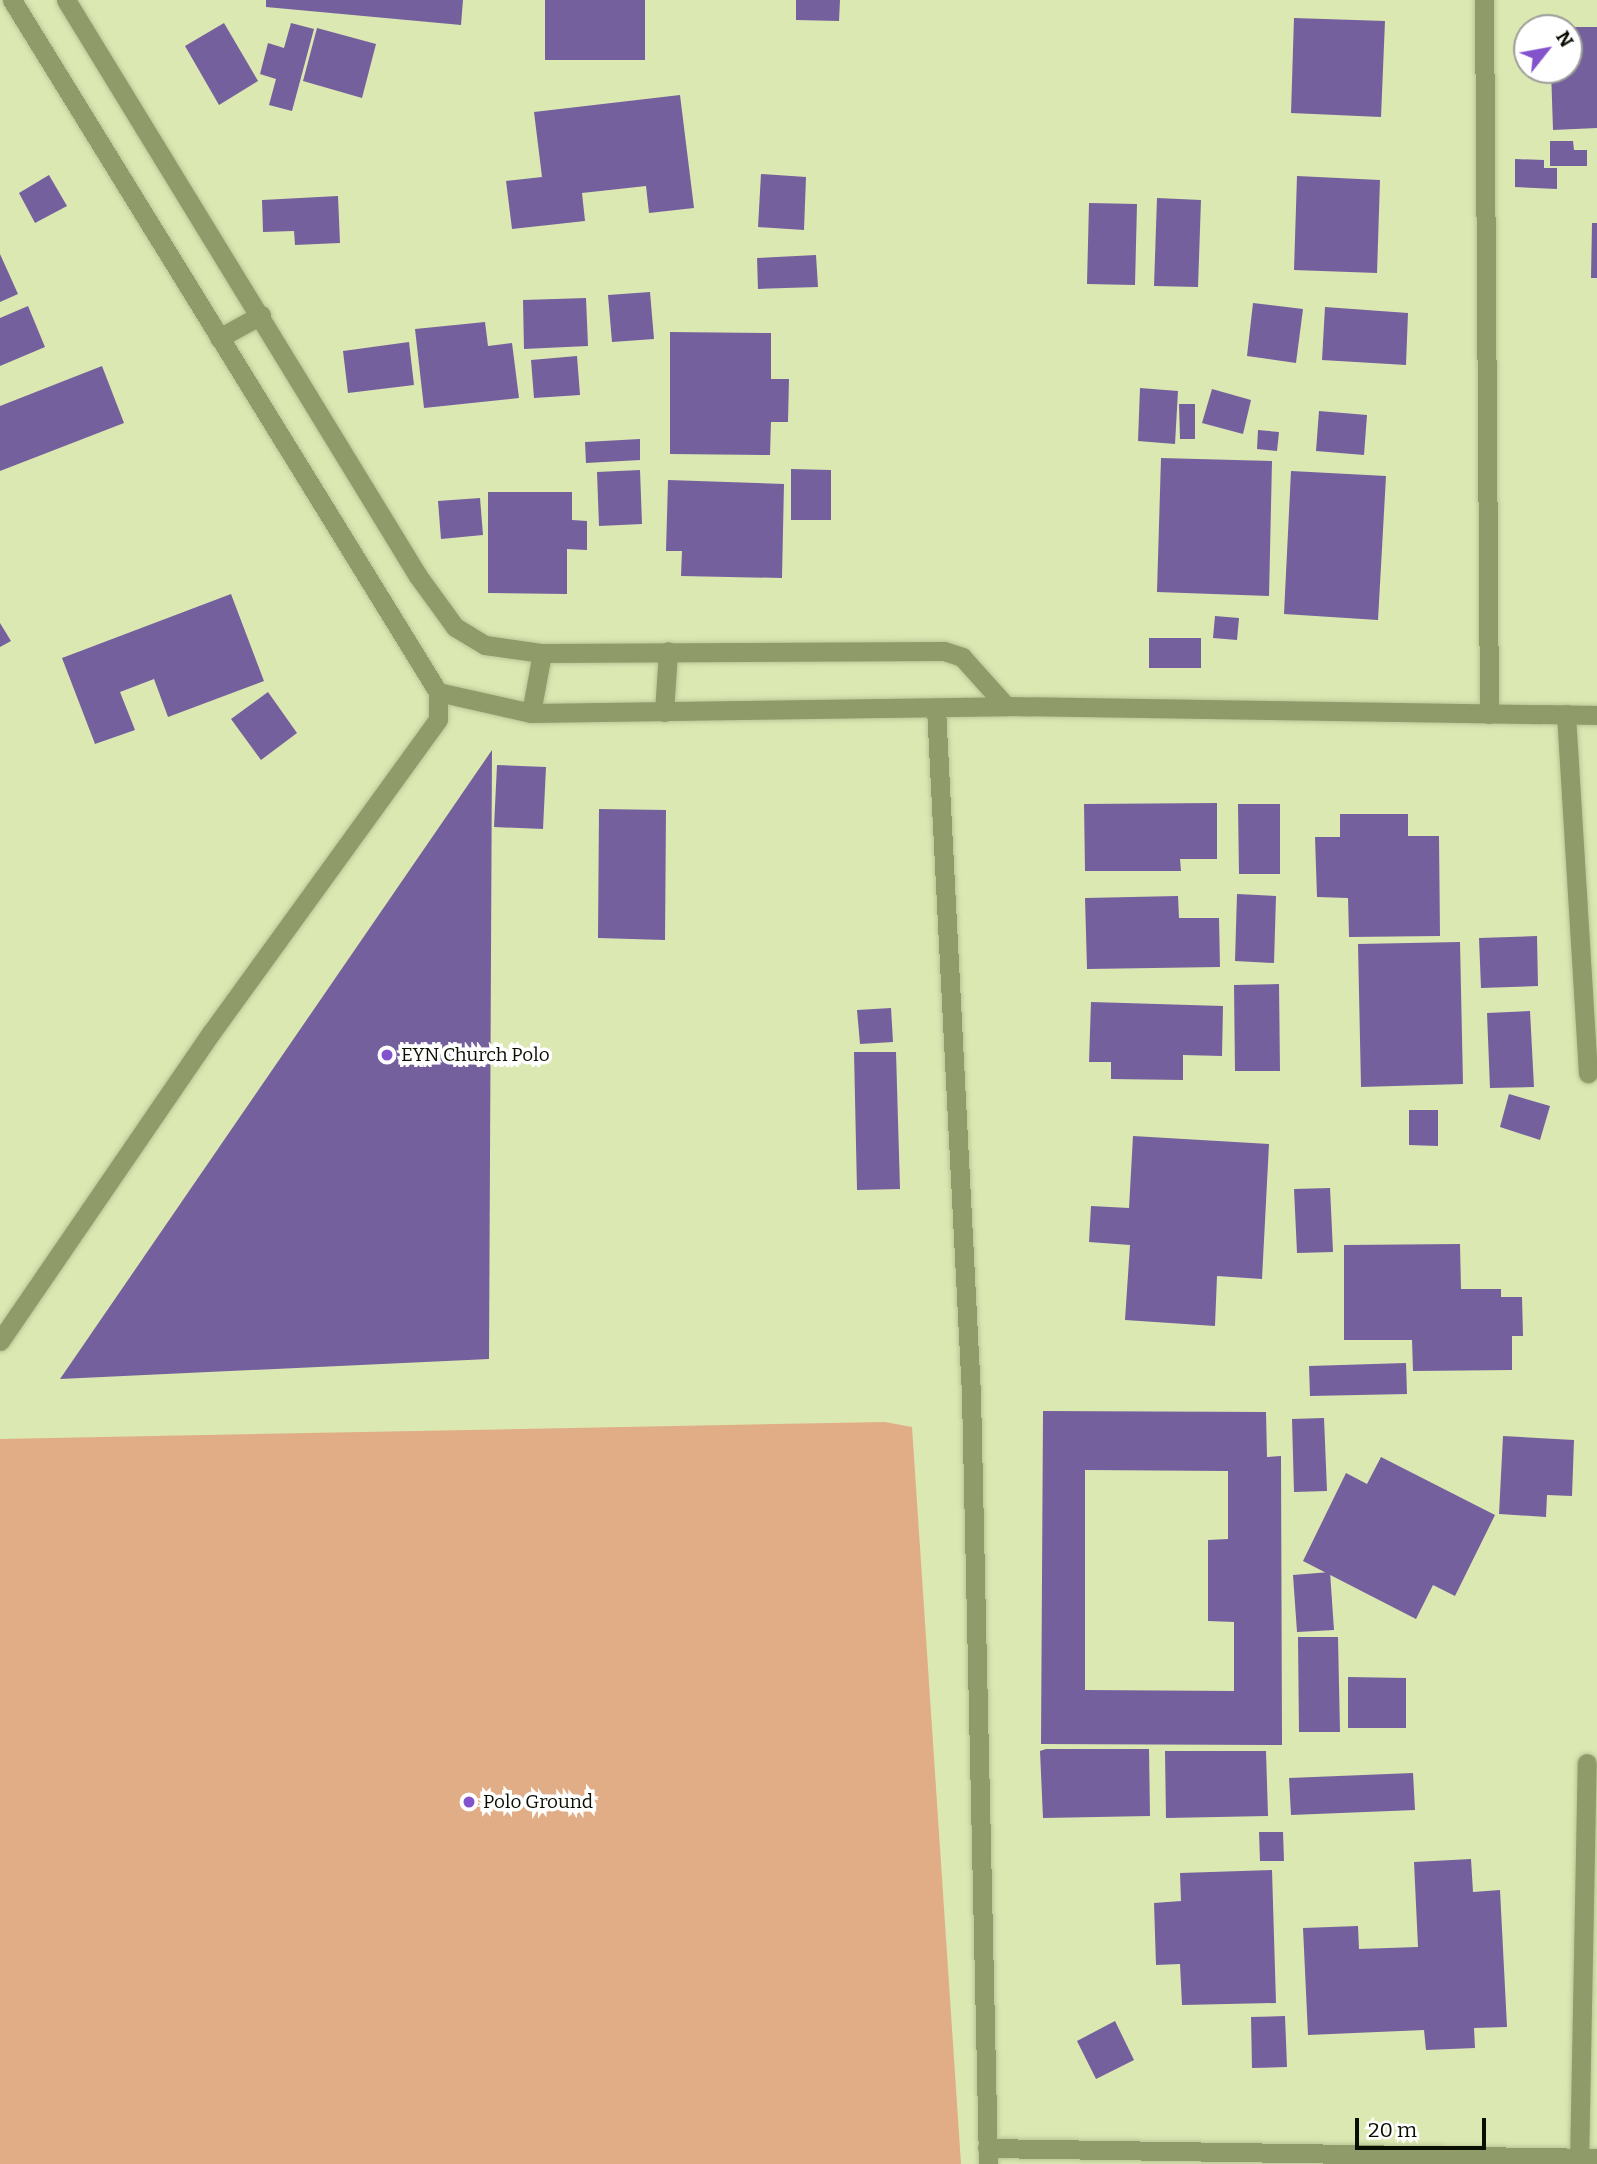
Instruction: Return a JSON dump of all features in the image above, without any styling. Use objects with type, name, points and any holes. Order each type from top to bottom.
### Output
[{"type":"street","points":[[0,1341],[211,1034],[438,719],[438,692],[12,0]]},
{"type":"street","points":[[66,0],[261,315],[418,576],[455,627],[485,645],[542,653],[668,650],[944,651],[962,657],[1006,706]]},
{"type":"street","points":[[1484,0],[1489,714]]},
{"type":"street","points":[[219,338],[261,315]]},
{"type":"street","points":[[664,712],[668,650]]},
{"type":"street","points":[[531,713],[542,653]]},
{"type":"street","points":[[438,692],[531,713],[1006,706],[1597,715]]},
{"type":"street","points":[[936,709],[971,1395],[987,2156],[1585,2160],[1587,1763]]},
{"type":"street","points":[[1566,714],[1588,1073]]},
{"type":"shaded area","name":"Polo Ground","points":[[885,1422],[912,1427],[961,2164],[0,2164],[0,1439]]},
{"type":"building","points":[[266,0],[463,0],[461,25],[266,7]]},
{"type":"building","points":[[545,0],[645,0],[645,60],[545,60]]},
{"type":"building","points":[[796,0],[840,0],[839,21],[796,20]]},
{"type":"building","points":[[1294,18],[1385,21],[1381,117],[1291,113]]},
{"type":"building","points":[[224,23],[258,81],[219,105],[185,46]]},
{"type":"building","points":[[291,23],[314,29],[292,111],[269,105],[276,79],[260,74],[268,43],[284,48]]},
{"type":"building","points":[[1583,27],[1597,27],[1597,128],[1553,130],[1551,84],[1583,84]]},
{"type":"building","points":[[317,28],[376,44],[362,98],[303,81]]},
{"type":"building","points":[[680,95],[694,208],[649,213],[646,186],[582,193],[585,221],[512,229],[506,181],[542,177],[534,112]]},
{"type":"building","points":[[1550,141],[1573,141],[1574,150],[1587,150],[1587,166],[1550,166]]},
{"type":"building","points":[[1515,159],[1544,160],[1544,168],[1557,168],[1557,189],[1515,187]]},
{"type":"building","points":[[761,174],[806,177],[804,230],[758,227]]},
{"type":"building","points":[[49,175],[67,206],[35,223],[19,193]]},
{"type":"building","points":[[1297,176],[1380,180],[1377,273],[1294,270]]},
{"type":"building","points":[[338,196],[340,243],[295,245],[294,231],[263,232],[262,200]]},
{"type":"building","points":[[1157,198],[1201,200],[1198,287],[1154,286]]},
{"type":"building","points":[[1089,203],[1137,204],[1135,285],[1087,284]]},
{"type":"building","points":[[1592,223],[1597,223],[1597,278],[1591,278]]},
{"type":"building","points":[[0,254],[18,294],[0,302]]},
{"type":"building","points":[[816,255],[818,287],[758,289],[757,258]]},
{"type":"building","points":[[650,292],[654,339],[612,342],[608,295]]},
{"type":"building","points":[[586,298],[588,346],[524,349],[523,300]]},
{"type":"building","points":[[1253,303],[1303,309],[1296,363],[1247,356]]},
{"type":"building","points":[[28,306],[45,347],[0,366],[0,318]]},
{"type":"building","points":[[1325,307],[1408,313],[1406,365],[1322,360]]},
{"type":"building","points":[[485,322],[488,346],[512,343],[519,398],[424,408],[415,329]]},
{"type":"building","points":[[670,332],[771,333],[771,379],[789,379],[788,422],[771,422],[770,455],[670,454]]},
{"type":"building","points":[[409,342],[414,385],[348,393],[343,351]]},
{"type":"building","points":[[577,356],[580,395],[534,398],[531,360]]},
{"type":"building","points":[[102,366],[124,423],[0,471],[0,406]]},
{"type":"building","points":[[1140,388],[1178,391],[1175,444],[1138,441]]},
{"type":"building","points":[[1212,389],[1251,400],[1243,434],[1202,423]]},
{"type":"building","points":[[1179,404],[1195,404],[1195,439],[1180,439]]},
{"type":"building","points":[[1319,411],[1367,415],[1364,455],[1316,451]]},
{"type":"building","points":[[1258,430],[1279,432],[1277,451],[1257,449]]},
{"type":"building","points":[[640,439],[640,460],[586,463],[585,442]]},
{"type":"building","points":[[1161,458],[1272,461],[1269,596],[1157,592]]},
{"type":"building","points":[[791,469],[831,470],[831,520],[791,520]]},
{"type":"building","points":[[640,470],[642,524],[599,526],[597,472]]},
{"type":"building","points":[[1291,471],[1386,476],[1378,620],[1284,614]]},
{"type":"building","points":[[668,480],[784,484],[782,578],[681,576],[682,551],[666,551]]},
{"type":"building","points":[[488,492],[572,492],[572,520],[587,521],[587,550],[567,549],[567,594],[488,593]]},
{"type":"building","points":[[480,498],[483,535],[441,539],[438,501]]},
{"type":"building","points":[[231,594],[264,681],[168,717],[154,679],[120,692],[135,730],[95,744],[62,658]]},
{"type":"building","points":[[1215,616],[1239,618],[1237,640],[1213,638]]},
{"type":"building","points":[[0,623],[11,641],[0,647]]},
{"type":"building","points":[[1149,638],[1201,638],[1201,668],[1149,668]]},
{"type":"building","points":[[268,692],[297,733],[261,760],[231,719]]},
{"type":"building","name":"EYN Church Polo","points":[[492,750],[489,1359],[60,1379]]},
{"type":"building","points":[[497,765],[546,767],[543,829],[494,827]]},
{"type":"building","points":[[1217,803],[1217,859],[1180,859],[1181,871],[1085,871],[1084,804]]},
{"type":"building","points":[[1238,804],[1280,804],[1280,874],[1239,874]]},
{"type":"building","points":[[599,809],[666,810],[665,940],[598,938]]},
{"type":"building","points":[[1340,814],[1408,814],[1408,836],[1439,836],[1440,936],[1349,937],[1348,898],[1317,897],[1315,837],[1340,837]]},
{"type":"building","points":[[1237,894],[1276,896],[1274,963],[1235,961]]},
{"type":"building","points":[[1178,896],[1179,918],[1219,918],[1220,967],[1087,969],[1085,898]]},
{"type":"building","points":[[1537,936],[1538,986],[1481,988],[1479,938]]},
{"type":"building","points":[[1460,942],[1463,1084],[1361,1087],[1358,944]]},
{"type":"building","points":[[1279,984],[1280,1071],[1235,1071],[1234,985]]},
{"type":"building","points":[[1091,1002],[1223,1006],[1222,1056],[1183,1055],[1183,1080],[1111,1079],[1111,1062],[1089,1062]]},
{"type":"building","points":[[891,1008],[893,1042],[860,1044],[857,1010]]},
{"type":"building","points":[[1530,1011],[1534,1087],[1490,1088],[1487,1013]]},
{"type":"building","points":[[854,1052],[896,1052],[900,1189],[857,1190]]},
{"type":"building","points":[[1509,1094],[1550,1106],[1540,1140],[1500,1127]]},
{"type":"building","points":[[1409,1110],[1438,1110],[1438,1146],[1409,1145]]},
{"type":"building","points":[[1133,1136],[1269,1144],[1262,1279],[1217,1276],[1215,1326],[1125,1320],[1130,1245],[1089,1242],[1091,1206],[1129,1208]]},
{"type":"building","points":[[1330,1188],[1333,1252],[1297,1253],[1294,1189]]},
{"type":"building","points":[[1460,1244],[1461,1289],[1501,1289],[1501,1297],[1522,1297],[1523,1336],[1512,1336],[1512,1370],[1413,1371],[1412,1340],[1344,1340],[1344,1245]]},
{"type":"building","points":[[1406,1363],[1407,1394],[1310,1396],[1309,1366]]},
{"type":"building","points":[[1043,1411],[1266,1412],[1267,1457],[1281,1456],[1282,1745],[1041,1744]],"holes":[[[1085,1470],[1228,1471],[1228,1539],[1208,1540],[1208,1621],[1234,1622],[1234,1691],[1085,1690]]]},
{"type":"building","points":[[1324,1418],[1327,1491],[1294,1492],[1292,1419]]},
{"type":"building","points":[[1503,1436],[1574,1440],[1572,1496],[1547,1495],[1546,1517],[1499,1514]]},
{"type":"building","points":[[1381,1457],[1495,1515],[1455,1596],[1433,1585],[1416,1619],[1303,1561],[1346,1473],[1367,1484]]},
{"type":"building","points":[[1330,1572],[1334,1630],[1297,1632],[1293,1575]]},
{"type":"building","points":[[1298,1637],[1338,1637],[1340,1732],[1299,1732]]},
{"type":"building","points":[[1348,1677],[1406,1678],[1406,1728],[1348,1728]]},
{"type":"building","points":[[1149,1749],[1150,1816],[1043,1818],[1040,1751]]},
{"type":"building","points":[[1165,1751],[1266,1751],[1268,1816],[1166,1818]]},
{"type":"building","points":[[1413,1773],[1415,1810],[1291,1815],[1289,1778]]},
{"type":"building","points":[[1259,1832],[1283,1832],[1284,1861],[1260,1861]]},
{"type":"building","points":[[1471,1859],[1473,1892],[1500,1890],[1507,2027],[1474,2028],[1475,2048],[1426,2050],[1424,2030],[1308,2035],[1303,1928],[1358,1926],[1359,1949],[1418,1947],[1414,1862]]},
{"type":"building","points":[[1272,1870],[1276,2003],[1182,2005],[1180,1964],[1156,1965],[1154,1903],[1181,1901],[1180,1873]]},
{"type":"building","points":[[1285,2016],[1287,2067],[1252,2068],[1251,2017]]},
{"type":"building","points":[[1115,2021],[1134,2060],[1096,2079],[1077,2041]]},
{"type":"place","name":"EYN Church Polo","points":[[387,1055]]},
{"type":"place","name":"Polo Ground","points":[[469,1802]]}]
